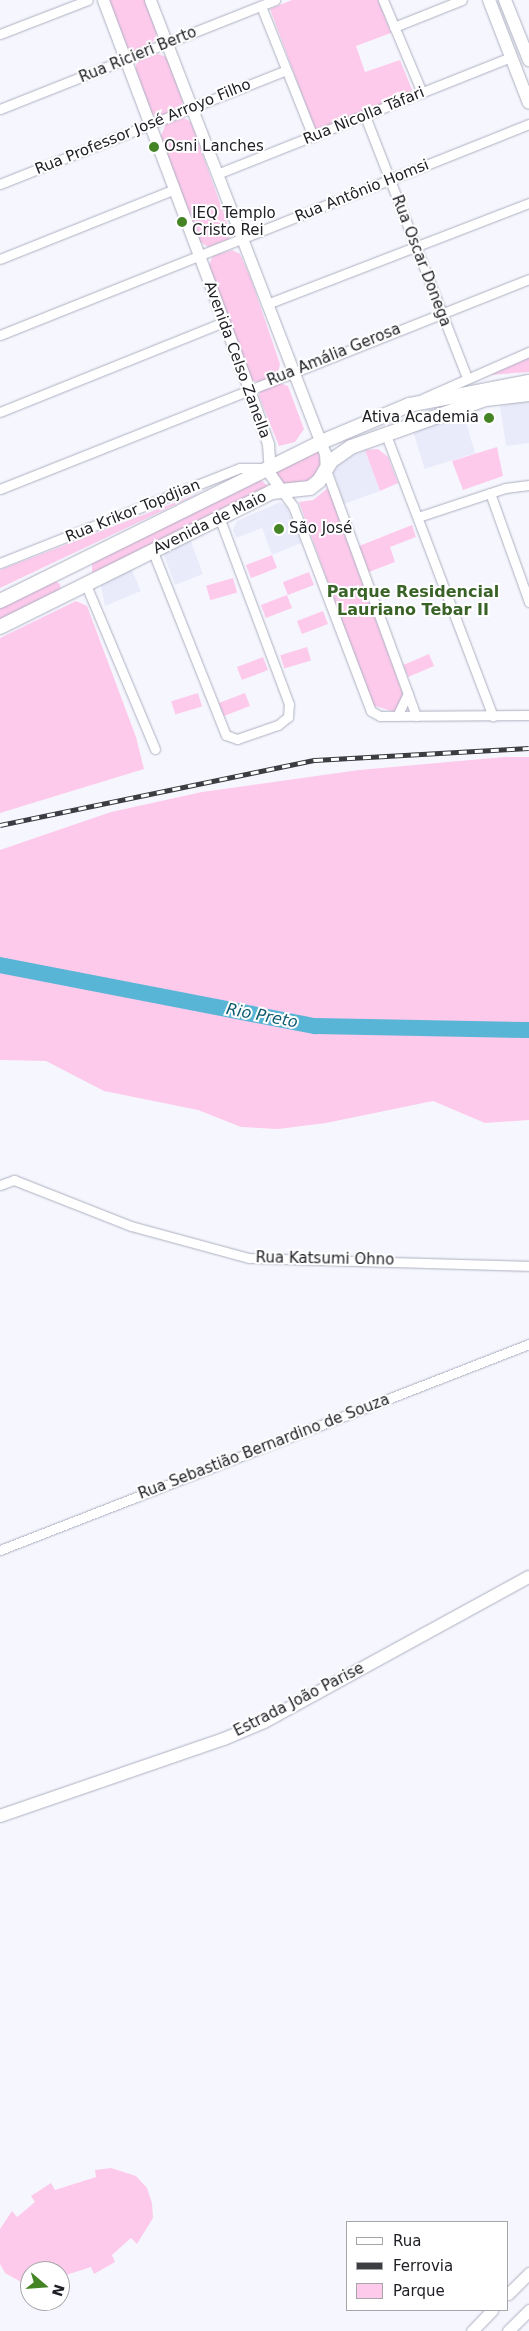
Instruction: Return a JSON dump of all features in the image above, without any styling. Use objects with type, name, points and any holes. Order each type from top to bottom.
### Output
[{"type":"main road","points":[[489,0],[529,103]]},
{"type":"main road","points":[[505,0],[529,60]]},
{"type":"main road","name":"Avenida de Maio","points":[[0,601],[319,443],[409,406],[529,382]]},
{"type":"main road","name":"Avenida de Maio","points":[[0,627],[220,519],[282,491],[310,488],[339,453],[486,399],[529,394]]},
{"type":"main road","points":[[86,585],[85,569],[93,555]]},
{"type":"main road","points":[[55,574],[72,591]]},
{"type":"main road","name":"Estrada João Parise","points":[[0,1816],[224,1739],[264,1722],[529,1577]]},
{"type":"street","points":[[0,34],[88,0]]},
{"type":"street","name":"Avenida Celso Zanella","points":[[103,0],[176,189],[249,389],[268,444],[268,468]]},
{"type":"street","points":[[150,0],[319,443],[325,453],[326,470],[416,716]]},
{"type":"street","name":"Rua Ricieri Berto","points":[[0,109],[275,0]]},
{"type":"street","points":[[383,0],[422,93]]},
{"type":"street","points":[[394,27],[462,0]]},
{"type":"street","points":[[261,6],[312,137]]},
{"type":"street","name":"Rua Nicolla Táfari","points":[[217,174],[511,57]]},
{"type":"street","name":"Rua Professor José Arroyo Filho","points":[[0,184],[286,70]]},
{"type":"street","name":"Rua Oscar Donega","points":[[366,116],[414,246],[466,378]]},
{"type":"street","name":"Rua Antônio Homsi","points":[[0,335],[529,124]]},
{"type":"street","points":[[0,259],[176,189]]},
{"type":"street","points":[[267,304],[529,203]]},
{"type":"street","name":"Rua Amália Gerosa","points":[[0,489],[441,311],[529,278]]},
{"type":"street","points":[[0,412],[224,322]]},
{"type":"street","points":[[409,406],[454,383],[529,352]]},
{"type":"street","points":[[386,435],[493,716]]},
{"type":"street","name":"Rua Krikor Topdjian","points":[[0,563],[240,468],[268,468]]},
{"type":"street","points":[[268,468],[293,506],[367,703],[375,714],[397,716],[529,715]]},
{"type":"street","points":[[418,517],[490,493],[529,485]]},
{"type":"street","points":[[490,493],[529,602]]},
{"type":"street","points":[[153,552],[226,735],[237,739],[278,725],[288,717],[290,704],[220,519]]},
{"type":"street","points":[[86,585],[154,749]]},
{"type":"street","points":[[397,716],[408,693]]},
{"type":"street","name":"Rua Katsumi Ohno","points":[[0,1185],[14,1180],[131,1226],[249,1258],[529,1266]]},
{"type":"street","name":"Rua Sebastião Bernardino de Souza","points":[[0,1550],[529,1344]]},
{"type":"street","points":[[509,2293],[529,2272]]},
{"type":"street","points":[[508,2331],[529,2310]]},
{"type":"street","points":[[472,2331],[491,2311]]},
{"type":"shaded area","points":[[529,400],[529,443],[506,446],[500,406]]},
{"type":"shaded area","points":[[463,413],[475,453],[425,469],[412,428]]},
{"type":"shaded area","points":[[365,450],[380,491],[344,504],[333,471],[340,461]]},
{"type":"shaded area","name":"São José","points":[[280,502],[287,507],[301,543],[272,555],[262,528],[236,538],[233,530],[237,521]]},
{"type":"shaded area","points":[[190,539],[203,574],[175,585],[164,555],[167,550]]},
{"type":"shaded area","points":[[131,568],[141,591],[105,606],[101,586],[109,577]]},
{"type":"green space","points":[[108,0],[146,0],[157,33],[151,46],[134,51],[126,49]]},
{"type":"green space","points":[[292,0],[378,0],[391,33],[356,46],[365,72],[400,60],[413,92],[316,132],[270,9]]},
{"type":"green space","points":[[154,53],[167,57],[183,102],[180,108],[160,117],[151,113],[136,74],[136,65],[143,56]]},
{"type":"green space","points":[[184,118],[191,122],[231,234],[229,239],[208,247],[199,241],[160,138],[166,124]]},
{"type":"green space","points":[[232,250],[240,254],[251,279],[280,364],[278,373],[261,382],[251,381],[209,265],[213,256]]},
{"type":"green space","points":[[529,358],[529,372],[490,375]]},
{"type":"green space","points":[[279,383],[288,386],[304,429],[295,442],[279,446],[259,396],[261,389]]},
{"type":"green space","points":[[497,447],[503,476],[463,490],[452,461]]},
{"type":"green space","points":[[317,448],[321,463],[312,482],[292,487],[282,483],[273,471]]},
{"type":"green space","points":[[378,449],[388,457],[398,483],[380,491],[365,450]]},
{"type":"green space","points":[[261,480],[270,488],[99,573],[92,572],[92,563]]},
{"type":"green space","points":[[328,488],[404,697],[395,712],[372,705],[299,502],[313,500]]},
{"type":"green space","points":[[200,493],[0,588],[0,570]]},
{"type":"green space","points":[[412,525],[416,537],[390,547],[395,562],[369,572],[359,546]]},
{"type":"green space","points":[[272,555],[277,568],[251,578],[246,565]]},
{"type":"green space","points":[[309,572],[314,585],[288,595],[283,582]]},
{"type":"green space","points":[[233,578],[237,592],[210,600],[206,586]]},
{"type":"green space","points":[[55,581],[60,584],[61,591],[0,621],[0,608]]},
{"type":"green space","points":[[287,595],[292,608],[266,618],[261,605]]},
{"type":"green space","points":[[76,601],[87,606],[136,737],[144,769],[0,813],[0,638]]},
{"type":"green space","points":[[323,611],[328,624],[302,634],[297,621]]},
{"type":"green space","points":[[307,647],[311,660],[284,669],[280,655]]},
{"type":"green space","points":[[429,654],[434,666],[408,677],[403,665]]},
{"type":"green space","points":[[263,657],[268,670],[242,680],[237,667]]},
{"type":"green space","points":[[198,693],[202,706],[175,715],[171,701]]},
{"type":"green space","points":[[245,693],[250,706],[224,716],[219,703]]},
{"type":"green space","points":[[504,757],[529,757],[529,1120],[485,1123],[433,1101],[326,1123],[278,1129],[241,1127],[198,1110],[104,1091],[46,1061],[0,1060],[0,850],[111,812],[202,792],[359,770]]},
{"type":"green space","points":[[111,2168],[136,2176],[147,2188],[152,2203],[153,2218],[137,2244],[131,2238],[112,2255],[115,2262],[94,2274],[91,2267],[70,2274],[70,2261],[20,2261],[20,2281],[5,2273],[0,2264],[0,2229],[12,2211],[17,2217],[35,2202],[31,2196],[51,2183],[55,2190],[96,2177],[95,2170]]},
{"type":"waterway","name":"Rio Preto","points":[[0,965],[315,1026],[529,1030]]},
{"type":"railway","points":[[0,825],[315,760],[529,748]]},
{"type":"place","name":"Osni Lanches","points":[[154,147]]},
{"type":"place","name":"IEQ Templo Cristo Rei","points":[[182,222]]},
{"type":"place","name":"Ativa Academia","points":[[489,418]]},
{"type":"place","name":"São José","points":[[279,529]]},
{"type":"district","name":"Parque Residencial Lauriano Tebar II","points":[[413,601]]}]
